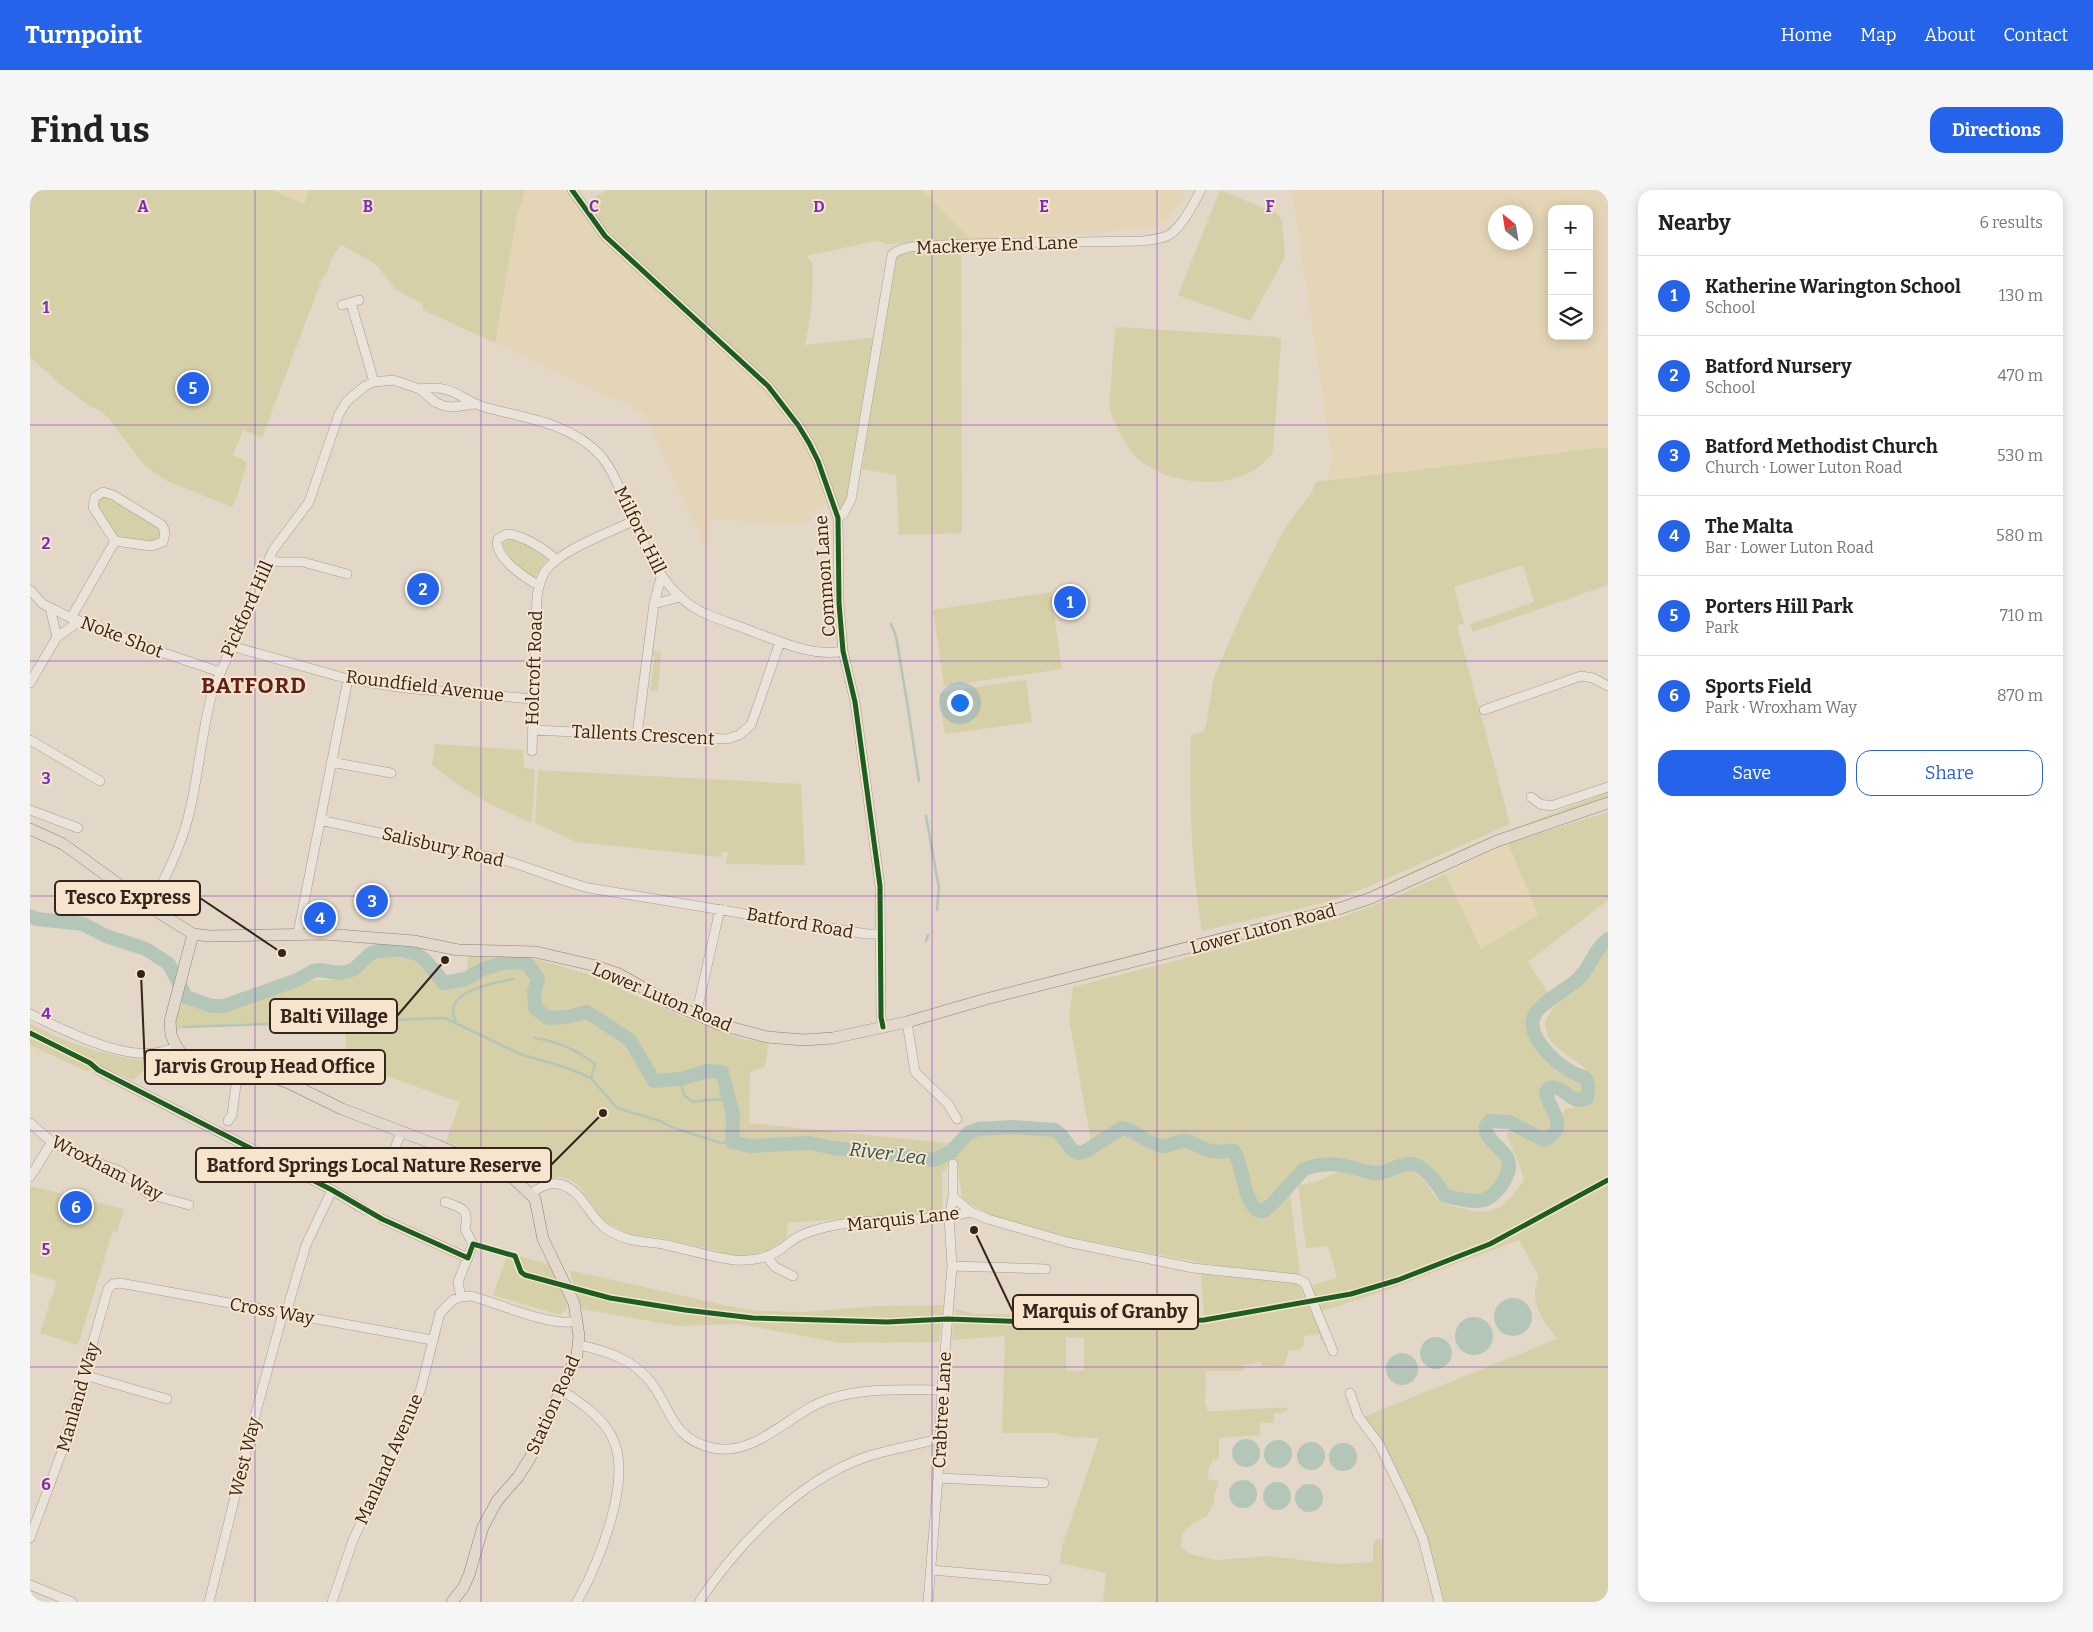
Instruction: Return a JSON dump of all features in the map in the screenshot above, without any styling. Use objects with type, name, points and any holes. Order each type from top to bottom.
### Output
[{"type":"main road","name":"Lower Luton Road","points":[[30,829],[63,844],[193,934],[217,936],[298,933],[408,941],[458,950],[536,952],[592,965],[618,974],[696,1015],[749,1033],[786,1039],[833,1038],[906,1022],[986,999],[1335,910],[1371,898],[1497,841],[1608,803]]},
{"type":"main road","points":[[193,934],[170,1021],[171,1034],[176,1046],[192,1062],[267,1075],[289,1083],[342,1109],[512,1177],[531,1193]]},
{"type":"main road","name":"Station Road","points":[[452,1602],[463,1588],[469,1575],[484,1527],[497,1502],[518,1477],[530,1458],[574,1363],[579,1345],[574,1303],[543,1239],[537,1205],[531,1193]]},
{"type":"street","name":"Common Lane","points":[[572,190],[604,236],[768,386],[798,425],[818,461],[838,518],[839,603],[843,651],[855,702],[880,886],[881,1017],[884,1027]]},
{"type":"street","name":"Mackerye End Lane","points":[[838,518],[844,513],[851,500],[892,255],[910,247],[1142,241],[1161,238],[1170,234],[1178,227],[1201,190]]},
{"type":"street","points":[[351,303],[374,382],[392,380],[420,389],[449,389],[444,406],[434,402],[420,389]]},
{"type":"street","name":"Pickford Hill","points":[[150,906],[173,860],[188,818],[208,708],[231,646],[269,559],[282,537],[309,502],[342,408],[359,390],[374,382]]},
{"type":"street","name":"Milford Hill","points":[[449,389],[474,404],[559,427],[578,436],[601,456],[613,475],[661,577],[680,597],[705,613],[780,642],[820,652],[833,653],[843,651]]},
{"type":"street","name":"Milford Hill","points":[[444,406],[453,407],[474,404]]},
{"type":"street","points":[[103,492],[113,495],[158,522],[165,532],[163,542],[157,545],[115,541],[92,507],[94,497],[103,492]]},
{"type":"street","name":"Holcroft Road","points":[[532,751],[532,699],[539,585],[546,571],[556,560],[633,521]]},
{"type":"street","name":"Holcroft Road","points":[[539,585],[528,579],[501,556],[497,548],[498,539],[507,534],[513,535],[547,551],[556,560]]},
{"type":"street","points":[[71,618],[115,541]]},
{"type":"street","points":[[269,559],[280,562],[303,562],[347,574]]},
{"type":"street","points":[[637,735],[638,713],[654,604],[661,577]]},
{"type":"street","name":"Noke Shot","points":[[30,590],[38,600],[71,618],[220,672]]},
{"type":"street","points":[[654,604],[680,597]]},
{"type":"street","points":[[50,608],[57,637]]},
{"type":"street","points":[[30,682],[33,672],[57,637],[80,621]]},
{"type":"street","name":"Tallents Crescent","points":[[532,730],[727,740],[739,735],[751,725],[780,642]]},
{"type":"street","name":"Roundfield Avenue","points":[[231,646],[348,679],[404,688],[532,699]]},
{"type":"street","points":[[1484,710],[1581,676],[1593,678],[1608,686]]},
{"type":"street","points":[[298,933],[348,679]]},
{"type":"street","points":[[30,740],[100,781]]},
{"type":"street","points":[[331,762],[391,772]]},
{"type":"street","points":[[1531,797],[1540,804],[1551,806],[1608,787]]},
{"type":"street","points":[[30,810],[78,828]]},
{"type":"street","name":"Salisbury Road","points":[[320,820],[507,861],[534,869],[564,882],[621,892]]},
{"type":"street","name":"Batford Road","points":[[621,892],[867,934],[880,934]]},
{"type":"street","points":[[696,1015],[720,909]]},
{"type":"street","points":[[30,1014],[65,1031],[115,1049],[154,1054],[176,1046]]},
{"type":"street","points":[[906,1022],[915,1072],[948,1104],[957,1119]]},
{"type":"street","points":[[98,1070],[332,1190],[365,1210]]},
{"type":"street","points":[[228,1121],[232,1115],[238,1070]]},
{"type":"street","name":"Wroxham Way","points":[[30,1123],[52,1142],[79,1156],[120,1170],[149,1194],[190,1205]]},
{"type":"street","points":[[386,1173],[401,1132]]},
{"type":"street","points":[[30,1177],[52,1142]]},
{"type":"street","name":"Crabtree Lane","points":[[928,1602],[952,1266],[949,1218],[954,1197],[953,1164]]},
{"type":"street","name":"Marquis Lane","points":[[531,1193],[551,1184],[559,1184],[569,1188],[579,1197],[606,1229],[631,1240],[669,1245],[746,1261],[767,1257],[801,1235],[833,1227],[882,1220],[949,1218],[971,1212],[988,1219],[1067,1242],[1193,1268],[1298,1279],[1305,1283],[1333,1351]]},
{"type":"street","name":"West Way","points":[[209,1602],[255,1416],[285,1313],[306,1245],[332,1190]]},
{"type":"street","points":[[954,1197],[971,1212]]},
{"type":"street","points":[[445,1202],[460,1208],[466,1213],[465,1229],[473,1244],[458,1282],[461,1297],[478,1298],[550,1321],[566,1323],[577,1321]]},
{"type":"street","points":[[382,1219],[468,1258]]},
{"type":"street","points":[[767,1257],[775,1267],[793,1276]]},
{"type":"street","points":[[952,1266],[1046,1269]]},
{"type":"street","name":"Cross Way","points":[[113,1284],[120,1283],[432,1340]]},
{"type":"street","name":"Manland Way","points":[[30,1538],[62,1454],[108,1289],[113,1284]]},
{"type":"street","name":"Manland Avenue","points":[[332,1602],[353,1540],[408,1422],[421,1388],[440,1313],[448,1304],[461,1297]]},
{"type":"street","points":[[579,1345],[607,1351],[631,1364],[653,1385],[667,1412],[679,1429],[690,1439],[714,1448],[732,1450],[745,1447],[815,1405],[848,1394],[886,1389],[942,1390]]},
{"type":"street","points":[[84,1375],[167,1399]]},
{"type":"street","points":[[562,1390],[586,1407],[610,1432],[615,1444],[619,1470],[617,1498],[613,1514],[595,1564],[578,1602]]},
{"type":"street","points":[[1350,1393],[1358,1416],[1379,1444],[1423,1539],[1439,1602]]},
{"type":"street","points":[[699,1602],[743,1546],[778,1511],[798,1495],[863,1458],[940,1438]]},
{"type":"street","points":[[938,1478],[1044,1483]]},
{"type":"street","points":[[931,1570],[1046,1580]]},
{"type":"street","points":[[30,1585],[72,1602]]},
{"type":"shaded area","points":[[30,190],[272,190],[304,204],[309,190],[525,190],[516,220],[495,343],[423,310],[422,304],[395,289],[371,261],[341,245],[332,257],[326,276],[323,276],[262,438],[243,430],[233,455],[247,462],[238,494],[232,507],[167,481],[145,466],[101,411],[88,405],[61,385],[30,357]]},
{"type":"shaded area","points":[[272,190],[309,190],[305,204]]},
{"type":"shaded area","points":[[525,190],[566,190],[584,217],[603,239],[777,400],[797,428],[815,461],[830,505],[809,512],[811,522],[780,524],[713,518],[706,549],[644,413],[495,343],[516,220]]},
{"type":"shaded area","points":[[606,190],[921,190],[971,240],[887,244],[876,241],[806,256],[812,262],[813,283],[805,345],[877,337],[848,501],[843,509],[839,510],[820,460],[802,424],[781,394],[672,295],[618,242],[585,204]]},
{"type":"shaded area","points":[[921,190],[1188,190],[1171,216],[1152,228],[971,240]]},
{"type":"shaded area","points":[[1220,190],[1278,214],[1282,221],[1285,257],[1250,321],[1178,295]]},
{"type":"shaded area","points":[[1292,190],[1608,190],[1608,447],[1327,481],[1332,458]]},
{"type":"shaded area","points":[[961,247],[962,533],[899,535],[896,475],[862,469],[893,259],[904,251]]},
{"type":"shaded area","points":[[1118,327],[1278,337],[1281,341],[1273,453],[1261,465],[1247,474],[1234,479],[1206,482],[1176,478],[1149,467],[1138,459],[1122,436],[1109,408],[1115,330]]},
{"type":"shaded area","points":[[1608,447],[1608,585],[1473,632],[1470,624],[1534,602],[1523,565],[1454,587],[1464,623],[1457,626],[1510,824],[1368,887],[1327,902],[1202,931],[1195,882],[1192,833],[1191,735],[1205,731],[1214,677],[1243,610],[1286,526],[1312,492],[1316,482]]},
{"type":"shaded area","points":[[106,495],[157,523],[161,530],[160,539],[156,542],[117,538],[96,510],[97,500]]},
{"type":"shaded area","points":[[512,537],[544,553],[548,558],[535,577],[530,576],[502,552],[501,539]]},
{"type":"shaded area","points":[[1051,592],[1062,669],[944,686],[933,610]]},
{"type":"shaded area","points":[[653,650],[661,652],[658,691],[650,691],[655,657],[652,656]]},
{"type":"shaded area","points":[[1026,680],[1032,722],[945,734],[939,692]]},
{"type":"shaded area","points":[[435,744],[523,750],[524,768],[535,769],[532,823],[480,798],[432,765]]},
{"type":"shaded area","points":[[538,770],[801,784],[805,865],[726,864],[728,852],[722,852],[721,857],[576,842],[535,823]]},
{"type":"shaded area","points":[[1608,792],[1608,798],[1351,902],[1088,969],[1086,967],[1359,896],[1471,845]]},
{"type":"shaded area","points":[[1608,812],[1608,900],[1528,962],[1551,997],[1537,1011],[1533,1018],[1532,1028],[1535,1035],[1546,1050],[1560,1063],[1587,1080],[1587,1098],[1577,1100],[1555,1087],[1549,1088],[1546,1092],[1557,1124],[1552,1135],[1544,1140],[1509,1122],[1490,1121],[1486,1126],[1488,1135],[1507,1157],[1509,1168],[1499,1188],[1486,1199],[1480,1201],[1445,1196],[1422,1168],[1408,1164],[1380,1173],[1331,1164],[1309,1167],[1303,1170],[1289,1185],[1300,1276],[1202,1263],[1069,1237],[993,1216],[967,1203],[962,1197],[958,1168],[947,1166],[946,1171],[942,1171],[943,1211],[788,1223],[786,1237],[771,1249],[754,1254],[738,1256],[662,1238],[628,1234],[603,1220],[580,1187],[571,1180],[559,1177],[534,1180],[446,1141],[460,1102],[346,1062],[346,1022],[187,1026],[178,1030],[175,1020],[181,998],[188,1003],[206,1008],[216,1010],[226,1008],[242,1000],[299,980],[345,980],[361,972],[369,960],[390,957],[413,960],[439,981],[467,982],[468,956],[536,959],[587,974],[697,1023],[746,1040],[769,1043],[765,1067],[750,1072],[749,1123],[947,1143],[959,1140],[979,1129],[1005,1127],[1037,1128],[1053,1130],[1059,1133],[1073,1151],[1084,1152],[1092,1147],[1069,1019],[1073,987],[1337,919],[1395,897],[1445,874],[1481,949],[1538,915],[1508,843]]},
{"type":"shaded area","points":[[1508,843],[1539,915],[1481,949],[1445,874]]},
{"type":"shaded area","points":[[1608,941],[1608,1602],[1440,1602],[1434,1563],[1416,1514],[1389,1455],[1363,1417],[1557,1339],[1542,1318],[1536,1302],[1536,1285],[1539,1277],[1519,1240],[1390,1289],[1319,1312],[1312,1285],[1337,1278],[1328,1246],[1306,1248],[1298,1185],[1319,1181],[1341,1170],[1354,1176],[1377,1179],[1410,1170],[1428,1185],[1436,1198],[1441,1202],[1472,1211],[1482,1212],[1498,1208],[1511,1197],[1524,1180],[1507,1134],[1508,1132],[1516,1131],[1540,1144],[1550,1141],[1556,1138],[1561,1130],[1562,1115],[1565,1109],[1584,1106],[1590,1102],[1594,1095],[1595,1086],[1592,1078],[1580,1064],[1551,1041],[1545,1023],[1560,998],[1585,977],[1599,950]]},
{"type":"shaded area","points":[[30,1023],[83,1047],[140,1060],[179,1066],[148,1068],[133,1080],[106,1069],[86,1071],[30,1045]]},
{"type":"shaded area","points":[[30,1186],[124,1209],[117,1232],[113,1231],[78,1345],[40,1333],[57,1281],[30,1273]]},
{"type":"shaded area","points":[[508,1253],[547,1264],[549,1262],[567,1300],[567,1308],[560,1315],[493,1295]]},
{"type":"shaded area","points":[[569,1270],[757,1311],[803,1312],[878,1306],[943,1305],[939,1342],[841,1343],[740,1324],[678,1326],[582,1309]]},
{"type":"shaded area","points":[[1201,1274],[1299,1284],[1326,1340],[1320,1340],[1320,1334],[1304,1336],[1304,1345],[1299,1350],[1289,1350],[1284,1366],[1261,1367],[1261,1362],[1244,1365],[1244,1371],[1206,1371],[1205,1404],[1208,1411],[1289,1408],[1282,1413],[1274,1413],[1274,1423],[1260,1423],[1260,1435],[1219,1438],[1219,1459],[1212,1460],[1212,1464],[1209,1466],[1208,1479],[1219,1481],[1214,1502],[1207,1516],[1193,1523],[1182,1533],[1181,1547],[1190,1554],[1215,1560],[1268,1556],[1336,1564],[1373,1562],[1373,1543],[1377,1539],[1383,1539],[1382,1602],[1103,1602],[1106,1573],[1060,1563],[1062,1546],[1099,1438],[1072,1437],[1054,1433],[1002,1433],[1005,1336],[951,1340],[956,1309],[973,1314],[1010,1314],[1010,1317],[1204,1318]],"holes":[[[1066,1337],[1084,1338],[1084,1371],[1066,1370]]]},
{"type":"shaded area","points":[[1513,1298],[1527,1303],[1532,1317],[1527,1331],[1513,1336],[1499,1331],[1494,1317],[1499,1303]]},
{"type":"shaded area","points":[[1474,1317],[1488,1322],[1493,1336],[1488,1350],[1474,1355],[1460,1350],[1455,1336],[1460,1322]]},
{"type":"shaded area","points":[[1436,1337],[1448,1341],[1452,1353],[1448,1365],[1436,1369],[1424,1365],[1420,1353],[1424,1341]]},
{"type":"shaded area","points":[[1402,1353],[1414,1357],[1418,1369],[1414,1381],[1402,1385],[1390,1381],[1386,1369],[1390,1357]]},
{"type":"shaded area","points":[[1246,1439],[1256,1443],[1260,1453],[1256,1463],[1246,1467],[1236,1463],[1232,1453],[1236,1443]]},
{"type":"shaded area","points":[[1278,1440],[1288,1444],[1292,1454],[1288,1464],[1278,1468],[1268,1464],[1264,1454],[1268,1444]]},
{"type":"shaded area","points":[[1311,1442],[1321,1446],[1325,1456],[1321,1466],[1311,1470],[1301,1466],[1297,1456],[1301,1446]]},
{"type":"shaded area","points":[[1343,1443],[1353,1447],[1357,1457],[1353,1467],[1343,1471],[1333,1467],[1329,1457],[1333,1447]]},
{"type":"shaded area","points":[[1243,1480],[1253,1484],[1257,1494],[1253,1504],[1243,1508],[1233,1504],[1229,1494],[1233,1484]]},
{"type":"shaded area","points":[[1277,1482],[1287,1486],[1291,1496],[1287,1506],[1277,1510],[1267,1506],[1263,1496],[1267,1486]]},
{"type":"shaded area","points":[[1309,1484],[1319,1488],[1323,1498],[1319,1508],[1309,1512],[1299,1508],[1295,1498],[1299,1488]]},
{"type":"waterway","points":[[891,624],[896,636],[919,781]]},
{"type":"waterway","points":[[926,816],[939,888],[937,910]]},
{"type":"waterway","name":"River Lea","points":[[30,916],[37,919],[83,924],[106,936],[146,949],[169,964],[186,997],[212,1006],[224,1006],[297,980],[313,971],[346,972],[354,969],[370,954],[377,951],[400,950],[417,954],[425,960],[444,983],[465,979],[483,969],[506,962],[527,963],[538,979],[534,992],[535,1008],[548,1018],[567,1017],[587,1012],[630,1040],[654,1081],[680,1079],[708,1071],[722,1072],[733,1115],[732,1142],[751,1146],[809,1143],[834,1148],[934,1160],[952,1151],[968,1133],[978,1129],[1013,1127],[1055,1130],[1072,1150],[1078,1153],[1084,1152],[1122,1128],[1132,1131],[1156,1145],[1162,1146],[1185,1141],[1211,1151],[1234,1151],[1248,1197],[1257,1210],[1264,1211],[1303,1170],[1313,1166],[1329,1164],[1375,1173],[1411,1164],[1421,1168],[1429,1175],[1445,1196],[1480,1201],[1493,1195],[1505,1179],[1509,1166],[1507,1157],[1488,1135],[1486,1126],[1490,1121],[1509,1122],[1544,1140],[1552,1135],[1557,1124],[1546,1092],[1549,1088],[1559,1089],[1577,1100],[1587,1098],[1588,1086],[1586,1079],[1573,1073],[1549,1055],[1536,1037],[1533,1019],[1542,1006],[1581,976],[1598,949],[1608,939]]},
{"type":"waterway","points":[[926,941],[928,935]]},
{"type":"waterway","points":[[456,1023],[453,1011],[455,1003],[460,997],[477,988],[514,979]]},
{"type":"waterway","points":[[184,1027],[445,1018],[520,1054],[567,1068],[591,1078],[617,1108],[721,1143],[732,1142]]},
{"type":"waterway","points":[[534,1038],[559,1044],[574,1050],[588,1059],[595,1064],[591,1078]]},
{"type":"waterway","points":[[680,1079],[684,1095],[693,1102],[729,1099]]},
{"type":"cycle path","points":[[572,190],[605,236],[768,386],[798,425],[818,461],[838,518],[839,603],[843,651],[855,702],[880,886],[881,1017],[883,1027]]},
{"type":"cycle path","points":[[30,1033],[332,1190],[382,1219],[468,1258],[473,1244],[515,1256],[521,1272],[525,1275],[610,1298],[753,1318],[887,1322],[948,1319],[1084,1324],[1204,1320],[1351,1294],[1398,1280],[1490,1244],[1608,1180]]},
{"type":"place","name":"Porters Hill Park","points":[[193,388]]},
{"type":"place","name":"Batford Nursery","points":[[423,589]]},
{"type":"place","name":"Katherine Warington School","points":[[1070,602]]},
{"type":"place","name":"Batford Methodist Church","points":[[372,901]]},
{"type":"place","name":"The Malta","points":[[320,918]]},
{"type":"place","name":"Tesco Express","points":[[282,953]]},
{"type":"place","name":"Balti Village","points":[[445,960]]},
{"type":"place","name":"Jarvis Group Head Office","points":[[141,974]]},
{"type":"place","name":"Batford Springs Local Nature Reserve","points":[[603,1113]]},
{"type":"place","name":"Sports Field","points":[[76,1207]]},
{"type":"place","name":"Marquis of Granby","points":[[974,1230]]},
{"type":"district","name":"BATFORD","points":[[254,685]]}]
